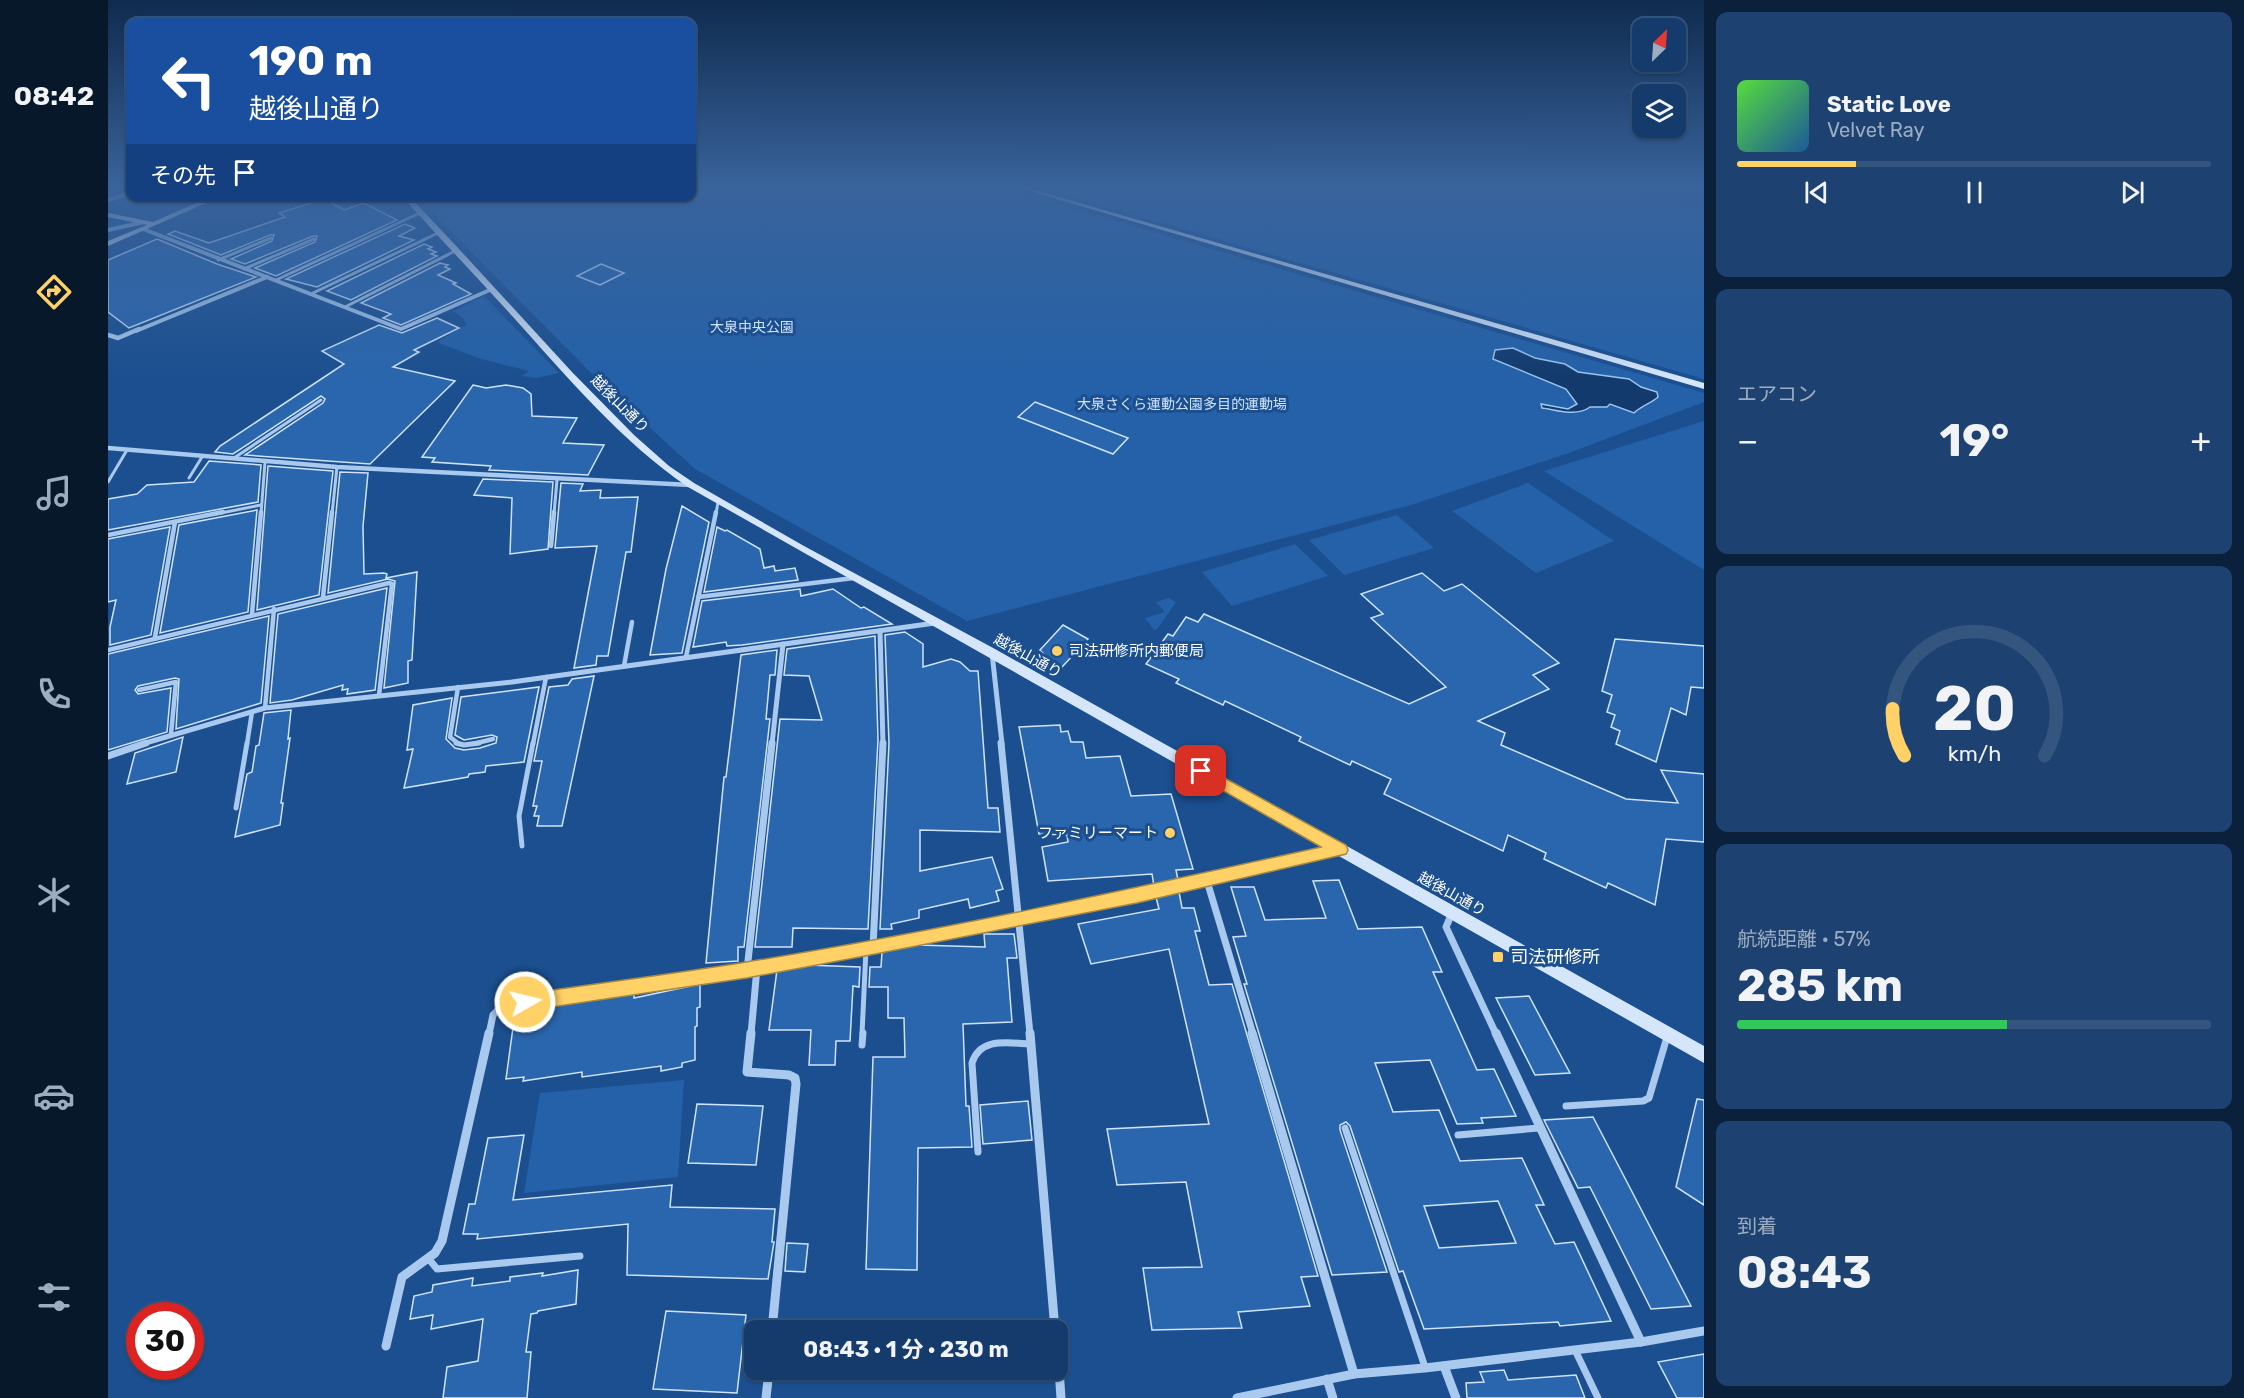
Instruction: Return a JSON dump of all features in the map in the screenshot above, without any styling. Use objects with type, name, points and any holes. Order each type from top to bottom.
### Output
[{"type":"street","points":[[197,250],[404,329],[492,289]]},
{"type":"street","name":"越後山通り","points":[[457,250],[569,374],[631,437],[666,468],[691,485],[1704,1055]]},
{"type":"street","points":[[1239,250],[1704,386]]},
{"type":"street","points":[[108,335],[118,338],[267,277]]},
{"type":"street","points":[[108,448],[337,468],[691,485]]},
{"type":"street","points":[[108,756],[171,734],[265,708],[546,677],[938,622]]},
{"type":"street","points":[[869,948],[884,789],[885,697],[880,631]]},
{"type":"street","points":[[747,970],[783,644]]},
{"type":"street","points":[[991,652],[1020,920],[1054,1320]]},
{"type":"street","points":[[386,1346],[402,1277],[439,1249],[442,1241],[494,1015],[503,1005],[747,970],[869,948],[1020,920],[1340,850]]},
{"type":"street","points":[[1207,880],[1354,1374]]},
{"type":"street","points":[[1453,912],[1446,927],[1641,1342]]},
{"type":"street","points":[[757,968],[747,1072],[789,1076],[795,1078],[796,1084],[773,1320]]},
{"type":"street","points":[[1237,1398],[1354,1374],[1444,1366],[1641,1342],[1704,1331]]},
{"type":"street","points":[[1444,1366],[1456,1398]]},
{"type":"street","points":[[1327,1379],[1333,1398]]},
{"type":"street","points":[[766,1398],[768,1380]]},
{"type":"street","points":[[1060,1380],[1061,1398]]},
{"type":"lane","points":[[218,260],[242,250]]},
{"type":"lane","points":[[244,269],[288,250]]},
{"type":"lane","points":[[276,280],[340,250]]},
{"type":"lane","points":[[313,293],[402,250]]},
{"type":"lane","points":[[345,307],[457,250]]},
{"type":"lane","points":[[232,459],[321,400]]},
{"type":"lane","points":[[108,482],[127,450]]},
{"type":"lane","points":[[189,478],[202,457]]},
{"type":"lane","points":[[252,614],[265,462]]},
{"type":"lane","points":[[323,597],[337,468]]},
{"type":"lane","points":[[551,546],[557,480]]},
{"type":"lane","points":[[686,657],[718,502]]},
{"type":"lane","points":[[108,535],[261,505]]},
{"type":"lane","points":[[155,637],[175,522]]},
{"type":"lane","points":[[699,597],[856,578]]},
{"type":"lane","points":[[108,650],[356,589],[392,584],[379,695]]},
{"type":"lane","points":[[265,708],[274,609]]},
{"type":"lane","points":[[624,666],[632,622]]},
{"type":"lane","points":[[522,846],[519,816],[546,677]]},
{"type":"lane","points":[[139,690],[176,682],[171,734]]},
{"type":"lane","points":[[458,687],[450,737],[452,741],[461,746],[493,740]]},
{"type":"lane","points":[[236,808],[252,712]]},
{"type":"lane","points":[[862,1045],[869,948]]},
{"type":"lane","points":[[1566,1106],[1643,1101],[1649,1098],[1668,1035]]},
{"type":"lane","points":[[978,1152],[972,1063],[975,1052],[982,1045],[1030,1044]]},
{"type":"lane","points":[[1458,1136],[1540,1127]]},
{"type":"lane","points":[[1345,1128],[1425,1368]]},
{"type":"lane","points":[[428,1258],[438,1269],[580,1256]]},
{"type":"lane","points":[[1575,1350],[1598,1398]]},
{"type":"green space","name":"大泉さくら運動公園多目的運動場","points":[[470,250],[1216,250],[1704,393],[1704,402],[1569,453],[1411,505],[967,621],[695,469],[602,384]]},
{"type":"green space","points":[[1257,250],[1704,250],[1704,379]]},
{"type":"green space","points":[[484,296],[559,373],[537,378],[522,376],[529,371],[478,358],[437,342],[466,325],[464,319],[453,311]]},
{"type":"green space","points":[[1704,421],[1704,570],[1544,471]]},
{"type":"green space","points":[[1528,483],[1614,541],[1536,573],[1452,511]]},
{"type":"green space","points":[[1397,515],[1434,548],[1344,575],[1309,540]]},
{"type":"green space","points":[[1295,544],[1328,576],[1232,606],[1202,572]]},
{"type":"green space","points":[[1169,598],[1176,602],[1158,628],[1154,630],[1145,618],[1165,612],[1156,602]]},
{"type":"green space","points":[[684,1080],[678,1177],[524,1193],[540,1093]]},
{"type":"shaded area","points":[[1513,348],[1535,358],[1565,364],[1578,372],[1629,379],[1641,387],[1657,392],[1658,397],[1634,413],[1610,404],[1607,407],[1590,407],[1579,412],[1542,408],[1541,404],[1568,409],[1577,404],[1566,389],[1493,359],[1495,350]]},
{"type":"building","points":[[131,250],[184,250],[256,277],[129,328],[108,312],[108,260]]},
{"type":"building","points":[[209,250],[233,250],[221,255]]},
{"type":"building","points":[[251,250],[278,250],[245,264],[231,259]]},
{"type":"building","points":[[296,250],[332,250],[276,276],[255,268]]},
{"type":"building","points":[[348,250],[393,250],[317,287],[286,279]]},
{"type":"building","points":[[411,250],[436,252],[431,254],[437,256],[351,300],[327,291]]},
{"type":"building","points":[[440,263],[448,265],[445,267],[450,269],[438,275],[456,283],[453,284],[471,294],[401,325],[383,318],[391,314],[361,303]]},
{"type":"building","points":[[601,264],[624,273],[600,285],[577,276]]},
{"type":"building","points":[[437,318],[459,328],[414,350],[419,352],[393,367],[455,381],[370,464],[245,455],[323,403],[325,399],[321,396],[233,454],[215,452],[220,446],[344,364],[322,351],[379,325],[402,333]]},
{"type":"building","points":[[473,385],[486,388],[506,385],[523,388],[531,394],[532,416],[577,418],[563,443],[604,445],[588,475],[489,470],[491,466],[432,462],[435,458],[422,457]]},
{"type":"building","points":[[1035,402],[1128,438],[1113,454],[1018,417]]},
{"type":"building","points":[[209,461],[261,465],[258,502],[108,530],[108,499],[137,494],[147,485],[194,482]]},
{"type":"building","points":[[268,466],[333,471],[319,595],[257,610]]},
{"type":"building","points":[[340,472],[368,473],[363,526],[364,574],[384,573],[387,574],[386,578],[417,572],[412,660],[408,661],[408,683],[384,688],[395,581],[388,579],[328,593]]},
{"type":"building","points":[[483,479],[553,482],[548,549],[510,554],[512,498],[474,495]]},
{"type":"building","points":[[561,483],[583,484],[580,491],[601,490],[600,498],[638,497],[631,552],[626,552],[608,656],[597,656],[596,665],[574,668],[597,546],[555,548]]},
{"type":"building","points":[[682,506],[709,522],[682,653],[650,655],[666,569]]},
{"type":"building","points":[[257,510],[248,612],[160,633],[179,525]]},
{"type":"building","points":[[170,527],[151,635],[110,645],[110,627],[116,600],[108,602],[108,539]]},
{"type":"building","points":[[717,527],[727,530],[760,549],[764,568],[774,566],[775,571],[795,568],[798,580],[704,592]]},
{"type":"building","points":[[1422,573],[1444,591],[1462,584],[1559,663],[1533,675],[1549,689],[1478,721],[1505,733],[1501,745],[1626,799],[1678,803],[1661,770],[1704,774],[1704,842],[1666,839],[1655,905],[1608,883],[1606,888],[1544,859],[1546,853],[1508,835],[1503,851],[1384,794],[1391,779],[1352,761],[1350,765],[1299,741],[1301,737],[1225,701],[1223,705],[1176,683],[1179,679],[1146,664],[1168,634],[1173,636],[1186,617],[1198,622],[1204,614],[1409,704],[1446,687],[1371,618],[1383,614],[1361,594]]},
{"type":"building","points":[[387,588],[375,690],[347,694],[348,689],[342,690],[343,685],[292,700],[270,703],[278,614]]},
{"type":"building","points":[[800,589],[801,596],[833,589],[861,608],[864,607],[892,624],[742,645],[727,646],[726,642],[693,647],[702,601]]},
{"type":"building","points":[[269,616],[261,703],[176,729],[179,679],[138,686],[135,690],[138,694],[171,688],[167,732],[108,750],[108,654]]},
{"type":"building","points":[[1063,625],[1088,639],[1062,667],[1049,660],[1040,650]]},
{"type":"building","points":[[905,632],[923,644],[923,667],[951,659],[960,662],[970,671],[978,671],[988,808],[998,808],[1000,832],[920,830],[920,871],[992,857],[1003,889],[996,891],[999,901],[970,908],[968,899],[919,910],[919,918],[891,924],[892,929],[880,929],[889,743],[885,635]]},
{"type":"building","points":[[875,636],[878,740],[868,929],[793,928],[792,947],[755,947],[780,719],[822,720],[809,676],[784,675],[787,649]]},
{"type":"building","points":[[1615,639],[1704,646],[1704,688],[1691,687],[1686,715],[1671,708],[1656,762],[1616,744],[1620,731],[1611,727],[1615,715],[1607,712],[1612,695],[1602,691]]},
{"type":"building","points":[[777,650],[775,675],[770,675],[766,719],[770,719],[744,947],[738,947],[738,961],[706,963],[724,777],[726,777],[741,655]]},
{"type":"building","points":[[594,676],[562,826],[537,826],[539,816],[534,816],[537,806],[533,806],[542,761],[534,761],[549,687],[568,685],[572,679]]},
{"type":"building","points":[[539,687],[524,762],[486,766],[485,772],[469,774],[468,777],[404,788],[413,749],[407,750],[413,705],[452,698],[446,739],[455,748],[464,750],[480,748],[496,743],[497,737],[492,735],[464,740],[455,735],[461,697]]},
{"type":"building","points":[[291,710],[280,825],[235,837],[247,774],[252,772],[264,713]]},
{"type":"building","points":[[1060,725],[1061,732],[1068,731],[1071,742],[1083,742],[1086,758],[1120,756],[1131,796],[1171,794],[1193,869],[1176,870],[1178,880],[1154,886],[1152,874],[1048,881],[1042,847],[1068,842],[1067,835],[1039,834],[1019,727]]},
{"type":"building","points":[[183,737],[176,772],[127,784],[135,753]]},
{"type":"building","points":[[1339,880],[1358,929],[1422,927],[1442,972],[1433,972],[1477,1070],[1494,1069],[1516,1116],[1481,1118],[1483,1123],[1457,1124],[1430,1060],[1375,1063],[1393,1112],[1439,1110],[1460,1161],[1522,1158],[1544,1205],[1536,1205],[1555,1244],[1574,1242],[1611,1321],[1560,1326],[1558,1322],[1424,1329],[1403,1271],[1399,1272],[1350,1126],[1346,1122],[1340,1125],[1340,1130],[1387,1272],[1332,1275],[1244,984],[1247,984],[1233,937],[1246,936],[1231,887],[1254,887],[1265,920],[1326,918],[1313,881]],"holes":[[[1498,1201],[1516,1243],[1439,1248],[1424,1206]]]},
{"type":"building","points":[[1179,892],[1182,908],[1194,908],[1200,931],[1195,931],[1209,985],[1232,984],[1318,1276],[1301,1277],[1310,1306],[1238,1312],[1242,1328],[1152,1330],[1143,1268],[1202,1267],[1186,1182],[1117,1185],[1107,1129],[1209,1124],[1169,949],[1091,964],[1078,924],[1159,909],[1156,897]]},
{"type":"building","points":[[984,934],[1014,934],[1017,958],[1007,958],[1012,1022],[963,1024],[966,1106],[969,1106],[972,1147],[918,1148],[917,1270],[866,1269],[873,1057],[905,1057],[904,1018],[888,1018],[888,987],[869,987],[870,967],[881,967],[882,952],[918,945],[985,947]]},
{"type":"building","points":[[806,965],[860,967],[859,987],[853,986],[850,1041],[836,1041],[835,1065],[809,1065],[811,1030],[769,1030],[777,970]]},
{"type":"building","points":[[700,984],[700,1007],[697,1008],[697,1026],[695,1027],[695,1060],[682,1063],[682,1067],[661,1071],[661,1066],[582,1077],[582,1072],[523,1081],[524,1077],[506,1079],[514,1020],[522,1018],[523,1014],[528,1013],[528,1009],[634,994],[634,998]]},
{"type":"building","points":[[1529,996],[1570,1073],[1535,1075],[1496,998]]},
{"type":"building","points":[[1697,1099],[1704,1100],[1704,1205],[1676,1187]]},
{"type":"building","points":[[1028,1101],[1032,1140],[983,1144],[980,1105]]},
{"type":"building","points":[[697,1104],[763,1106],[756,1165],[688,1163]]},
{"type":"building","points":[[1593,1117],[1691,1306],[1651,1309],[1590,1187],[1578,1188],[1544,1120]]},
{"type":"building","points":[[524,1135],[513,1200],[672,1185],[670,1207],[775,1209],[772,1242],[774,1242],[768,1279],[627,1275],[628,1224],[477,1239],[478,1234],[463,1234],[469,1204],[475,1204],[488,1138]]},
{"type":"building","points":[[787,1243],[808,1244],[805,1272],[785,1271]]},
{"type":"building","points":[[578,1270],[576,1304],[531,1314],[526,1352],[531,1352],[527,1398],[443,1398],[447,1367],[478,1361],[483,1319],[431,1329],[433,1315],[410,1319],[414,1296],[432,1292],[433,1285],[473,1278],[472,1286],[510,1281],[510,1277],[543,1273],[542,1276]]},
{"type":"building","points":[[666,1311],[746,1315],[737,1393],[653,1389]]},
{"type":"building","points":[[1704,1354],[1704,1398],[1677,1398],[1658,1362]]},
{"type":"building","points":[[1504,1370],[1508,1380],[1576,1375],[1585,1398],[1467,1398],[1466,1383],[1484,1382],[1480,1372]]},
{"type":"place","name":"司法研修所内郵便局","points":[[1057,651]]},
{"type":"place","name":"ファミリーマート","points":[[1170,833]]},
{"type":"place","name":"司法研修所","points":[[1498,957]]},
{"type":"route","points":[[525,1002],[747,970],[1020,920],[1340,850],[1201,771]]},
{"type":"park label","name":"大泉中央公園","points":[[752,327]]}]
